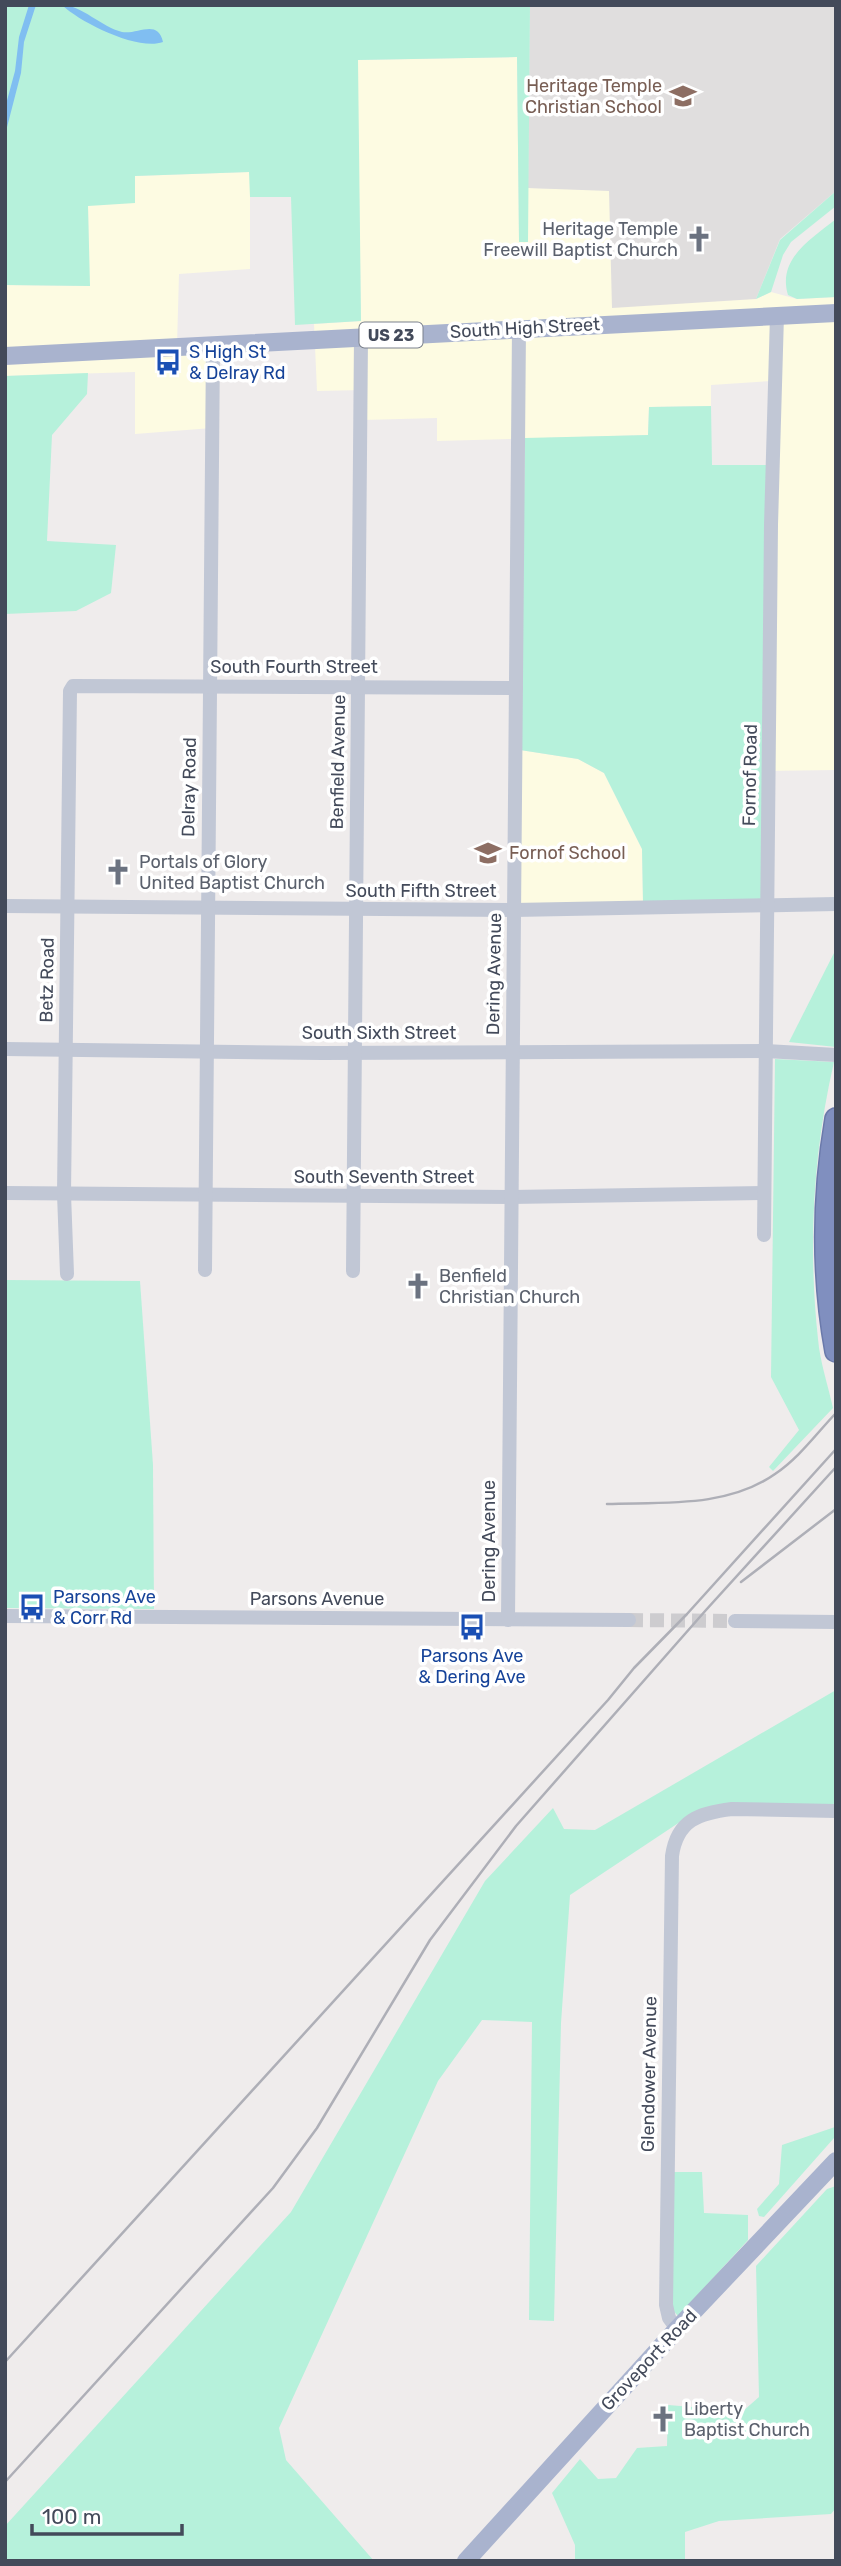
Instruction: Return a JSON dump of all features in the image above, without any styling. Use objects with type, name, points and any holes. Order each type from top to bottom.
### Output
[{"type":"highway","points":[[834,1342],[827,1274],[826,1222],[830,1158],[836,1119]]},
{"type":"main road","name":"South High Street","points":[[5,356],[836,313]]},
{"type":"main road","name":"Groveport Road","points":[[466,2561],[677,2329],[836,2161]]},
{"type":"street","name":"Fornof Road","points":[[764,1235],[771,525],[777,315]]},
{"type":"street","name":"Dering Avenue","points":[[508,1620],[519,328]]},
{"type":"street","name":"Benfield Avenue","points":[[353,1271],[361,337]]},
{"type":"street","name":"Delray Road","points":[[205,1270],[213,345]]},
{"type":"street","name":"South Fourth Street","points":[[73,687],[209,685],[516,688]]},
{"type":"street","name":"Betz Road","points":[[67,1274],[64,1194],[70,691],[73,687]]},
{"type":"street","name":"South Fifth Street","points":[[5,906],[514,910],[836,904]]},
{"type":"street","name":"South Sixth Street","points":[[5,1049],[766,1051],[836,1055]]},
{"type":"street","name":"South Seventh Street","points":[[5,1193],[511,1197],[763,1193]]},
{"type":"street","name":"Parsons Avenue","points":[[5,1616],[629,1620]]},
{"type":"street","points":[[735,1621],[836,1622]]},
{"type":"street","name":"Glendower Avenue","points":[[677,2329],[668,2318],[666,2305],[672,1856],[676,1837],[688,1822],[700,1815],[732,1809],[836,1811]]},
{"type":"shaded area","name":"Heritage Temple Christian School","points":[[530,5],[836,5],[836,191],[780,239],[756,299],[612,308],[609,191],[528,188]]},
{"type":"shaded area","points":[[517,57],[519,242],[528,241],[528,188],[610,190],[756,299],[771,292],[797,299],[836,297],[836,770],[764,771],[771,381],[711,385],[711,406],[649,407],[648,435],[437,441],[437,418],[363,420],[363,390],[317,391],[314,324],[361,321],[357,60]]},
{"type":"shaded area","points":[[250,172],[250,269],[179,274],[177,345],[213,344],[212,428],[135,434],[135,372],[5,376],[5,285],[89,286],[88,205],[134,176]]},
{"type":"shaded area","points":[[520,750],[578,759],[604,773],[642,849],[643,902],[520,904]]},
{"type":"green space","points":[[5,5],[530,5],[528,242],[519,242],[517,57],[358,60],[361,321],[295,325],[291,197],[250,197],[249,172],[135,176],[135,203],[88,206],[90,286],[5,285]]},
{"type":"green space","points":[[836,191],[836,206],[791,242],[783,255],[771,292],[756,299],[780,240]]},
{"type":"green space","points":[[836,219],[836,297],[797,299],[788,295],[787,271],[792,260],[807,242]]},
{"type":"green space","points":[[88,373],[87,394],[52,435],[47,541],[116,545],[111,593],[76,611],[5,614],[5,376]]},
{"type":"green space","points":[[711,406],[712,465],[768,465],[763,901],[643,902],[642,849],[604,773],[578,759],[520,750],[525,438],[648,435],[649,407]]},
{"type":"green space","points":[[836,949],[836,1047],[789,1042]]},
{"type":"green space","points":[[775,1059],[834,1062],[821,1130],[813,1235],[818,1339],[833,1408],[773,1471],[769,1467],[799,1430],[771,1377]]},
{"type":"green space","points":[[5,1280],[140,1281],[153,1465],[154,1609],[5,1608]]},
{"type":"green space","points":[[836,1690],[836,1801],[831,1807],[698,1810],[570,1895],[561,2023],[554,2321],[529,2320],[532,2022],[482,2020],[438,2081],[279,2428],[286,2460],[374,2561],[5,2561],[5,2526],[291,2212],[485,1881],[553,1808],[564,1829],[595,1830]]},
{"type":"green space","points":[[835,2127],[834,2138],[764,2217],[759,2216],[757,2209],[779,2184],[782,2145]]},
{"type":"green space","points":[[673,2172],[702,2172],[704,2213],[748,2215],[748,2240],[678,2316],[671,2308]]},
{"type":"green space","points":[[836,2186],[836,2508],[831,2514],[719,2521],[685,2532],[685,2561],[575,2561],[575,2545],[552,2493],[580,2459],[598,2479],[616,2478],[637,2448],[667,2446],[668,2405],[743,2411],[759,2397],[756,2266],[827,2189]]},
{"type":"water","points":[[29,5],[36,5],[24,42],[21,73],[5,135],[5,108],[15,71],[19,37]]},
{"type":"water","points":[[62,5],[77,9],[122,32],[152,29],[157,31],[163,42],[139,43],[110,34],[82,20]]},
{"type":"tunnel","points":[[629,1620],[735,1621]]},
{"type":"railway","points":[[607,1504],[672,1503],[736,1493],[756,1485],[792,1461],[836,1413]]},
{"type":"railway","points":[[5,2362],[836,1449]]},
{"type":"railway","points":[[5,2482],[273,2188],[317,2128],[430,1940],[516,1826],[836,1467]]},
{"type":"railway","points":[[741,1582],[836,1509]]},
{"type":"place","name":"Heritage Temple Christian School","points":[[683,96]]},
{"type":"place","name":"Heritage Temple Freewill Baptist Church","points":[[699,239]]},
{"type":"place","name":"S High St & Delray Rd","points":[[168,362]]},
{"type":"place","name":"Fornof School","points":[[488,853]]},
{"type":"place","name":"Portals of Glory United Baptist Church","points":[[118,872]]},
{"type":"place","name":"Benfield Christian Church","points":[[418,1286]]},
{"type":"place","name":"Parsons Ave & Corr Rd","points":[[32,1607]]},
{"type":"place","name":"Parsons Ave & Dering Ave","points":[[472,1627]]},
{"type":"place","name":"Liberty Baptist Church","points":[[663,2419]]}]
